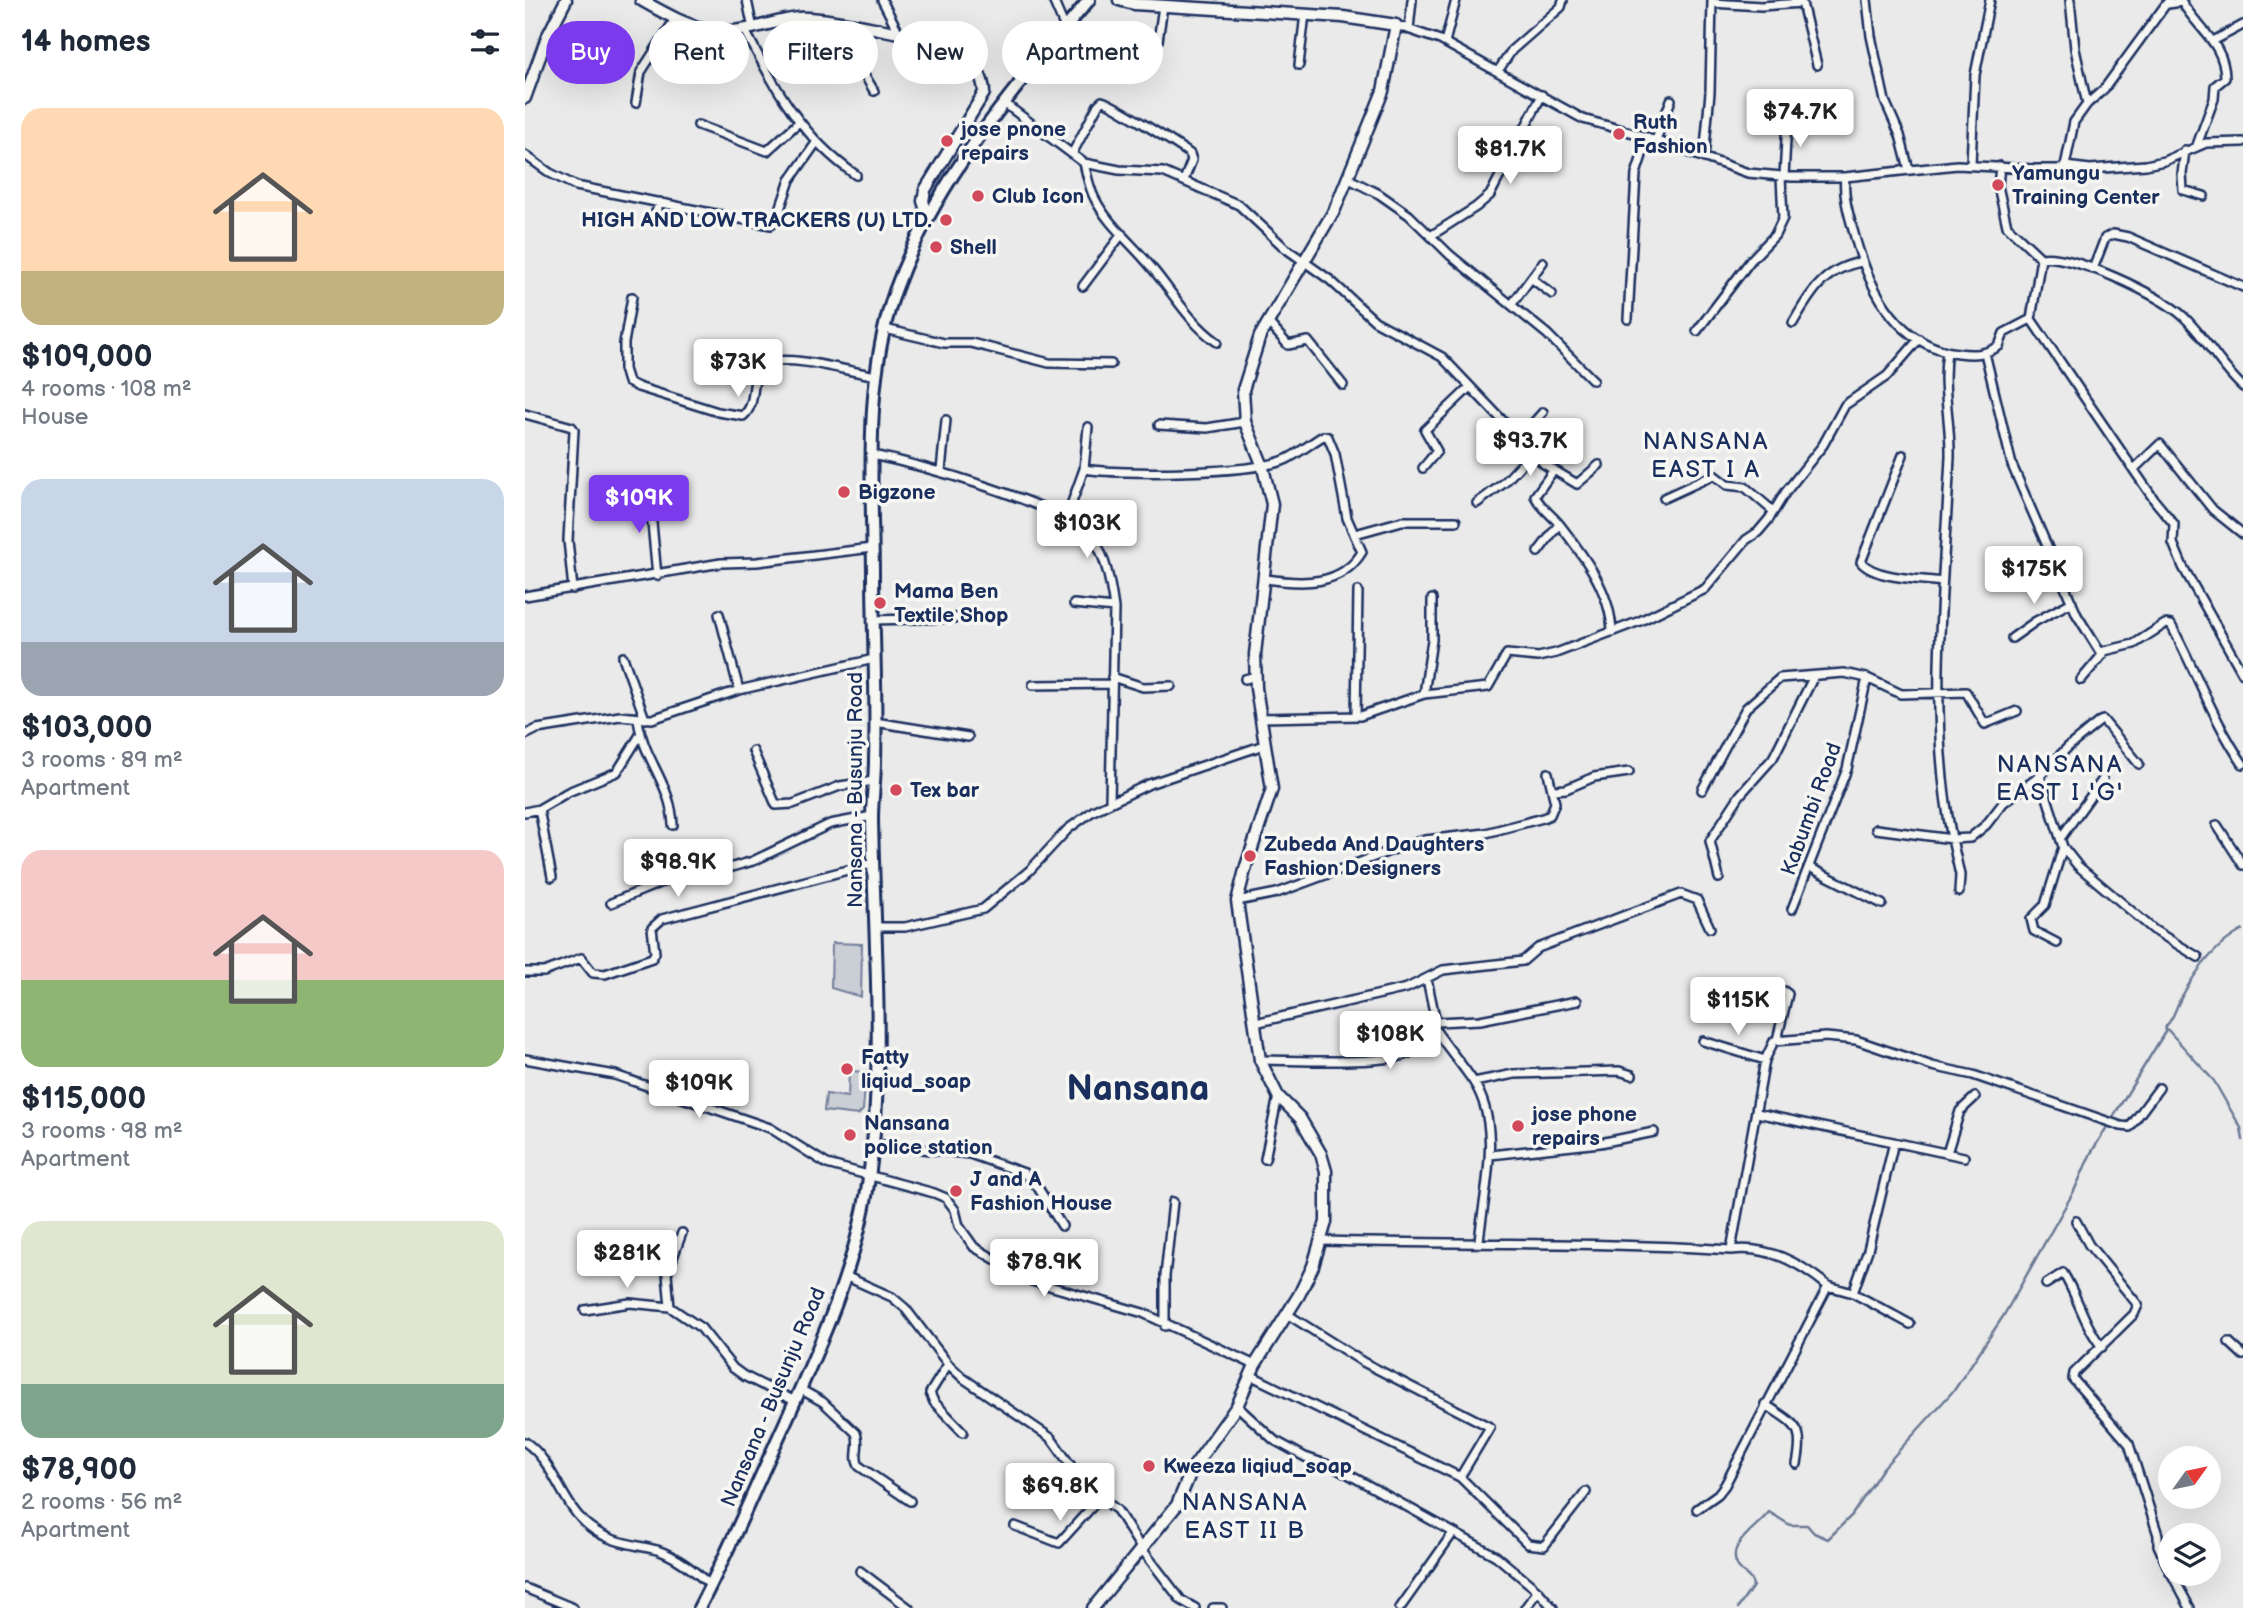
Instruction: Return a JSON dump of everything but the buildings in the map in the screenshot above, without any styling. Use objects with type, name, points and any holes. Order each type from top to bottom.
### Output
[{"type":"main road","name":"Nansana - Busunju Road","points":[[1071,21],[1089,0]]},
{"type":"main road","name":"Nansana - Busunju Road","points":[[699,1608],[833,1315],[870,1176],[879,1002],[872,816],[875,722],[871,454],[877,376],[885,329],[894,294],[916,237],[966,155],[1019,84]]},
{"type":"street","points":[[525,98],[529,78],[566,0]]},
{"type":"street","points":[[641,0],[680,21]]},
{"type":"street","points":[[747,0],[748,21]]},
{"type":"street","points":[[881,0],[893,21]]},
{"type":"street","points":[[1053,0],[1062,21]]},
{"type":"street","points":[[1119,0],[1395,25],[1445,42],[1583,119],[1647,137],[1748,173],[1783,177],[1845,177],[1971,164],[2090,169],[2146,165],[2164,161],[2206,143],[2243,142]]},
{"type":"street","points":[[1409,29],[1412,0]]},
{"type":"street","points":[[1445,42],[1456,0]]},
{"type":"street","points":[[1498,71],[1512,50],[1561,7],[1563,0]]},
{"type":"street","points":[[1867,0],[1882,92],[1900,135],[1909,170]]},
{"type":"street","points":[[1971,164],[1975,75],[1990,0]]},
{"type":"street","points":[[2070,0],[2075,49],[2087,104]]},
{"type":"street","points":[[1704,158],[1710,92],[1712,2],[1777,2],[1804,6],[1817,65]]},
{"type":"street","points":[[2065,166],[2074,122],[2087,104],[2104,89],[2168,2],[2182,2],[2213,41],[2223,61],[2225,78],[2215,86],[2214,99],[2197,146]]},
{"type":"street","points":[[1161,21],[1163,6]]},
{"type":"street","points":[[1299,65],[1305,15]]},
{"type":"street","points":[[787,21],[800,18],[820,21]]},
{"type":"street","points":[[636,103],[641,72],[675,19]]},
{"type":"street","points":[[1093,1608],[1177,1505],[1192,1469],[1237,1406],[1252,1370],[1314,1266],[1326,1222],[1327,1189],[1321,1154],[1300,1118],[1278,1096],[1261,1060],[1237,901],[1239,886],[1272,789],[1251,677],[1266,579],[1272,504],[1262,464],[1245,422],[1243,390],[1255,350],[1268,322],[1329,221],[1347,178],[1383,91],[1395,25]]},
{"type":"street","points":[[2213,41],[2243,25]]},
{"type":"street","points":[[763,27],[749,30],[770,79],[798,123],[816,143],[856,175]]},
{"type":"street","points":[[870,84],[874,91]]},
{"type":"street","points":[[928,217],[923,201],[925,190],[977,107],[983,93],[983,84]]},
{"type":"street","points":[[1432,235],[1476,208],[1490,195],[1542,95]]},
{"type":"street","points":[[1656,141],[1671,100]]},
{"type":"street","points":[[1072,154],[1098,105],[1102,101],[1108,101],[1190,154],[1192,160],[1184,180]]},
{"type":"street","points":[[1004,103],[1084,163],[1119,170],[1163,172],[1239,205],[1388,330],[1442,357],[1532,453],[1553,471],[1577,484],[1599,465]]},
{"type":"street","points":[[1697,331],[1751,260],[1775,234],[1783,218],[1787,121]]},
{"type":"street","points":[[698,125],[767,151],[798,123]]},
{"type":"street","points":[[1628,319],[1636,174],[1647,137]]},
{"type":"street","points":[[525,155],[564,182],[771,225],[776,221],[790,180],[816,143]]},
{"type":"street","points":[[2185,150],[2183,190],[2204,196]]},
{"type":"street","points":[[1084,163],[1094,198],[1177,302],[1204,332],[1217,342]]},
{"type":"street","points":[[2000,166],[1998,187],[2007,226],[2041,258],[2063,257],[2177,311],[2223,368],[2243,387]]},
{"type":"street","points":[[1845,177],[1847,209],[1862,262],[1888,312],[1919,339],[1947,352],[1985,353],[1999,346],[2004,333],[2031,319]]},
{"type":"street","points":[[1347,178],[1392,202],[1432,235],[1450,255],[1567,352],[1593,380]]},
{"type":"street","points":[[652,222],[660,202]]},
{"type":"street","points":[[1083,286],[1122,234]]},
{"type":"street","points":[[2093,269],[2105,238],[2113,234],[2127,237],[2157,253],[2197,266],[2243,287]]},
{"type":"street","points":[[2041,258],[2031,319],[2174,524],[2173,543],[2183,567],[2243,674]]},
{"type":"street","points":[[1512,304],[1543,262]]},
{"type":"street","points":[[1793,323],[1831,272],[1844,265],[1862,262]]},
{"type":"street","points":[[1531,278],[1552,294]]},
{"type":"street","points":[[632,297],[624,369],[628,382],[638,387],[718,412],[743,416],[751,409],[757,368],[764,362],[814,361],[846,372],[877,376]]},
{"type":"street","points":[[1268,322],[1288,345],[1308,341],[1343,385]]},
{"type":"street","points":[[885,329],[944,343],[971,342],[1049,363],[1111,364]]},
{"type":"street","points":[[1260,718],[1356,716],[1424,694],[1488,687],[1507,654],[1538,657],[1612,632],[1705,589],[1746,540],[1758,532],[1823,445],[1846,405],[1887,376],[1919,339]]},
{"type":"street","points":[[1947,352],[1945,390],[1951,433],[1942,582],[1940,692],[1943,784],[1960,875],[1959,892]]},
{"type":"street","points":[[1985,353],[2012,465],[2072,602],[2102,654]]},
{"type":"street","points":[[1423,468],[1437,451],[1425,430],[1470,387]]},
{"type":"street","points":[[1519,439],[1543,412]]},
{"type":"street","points":[[525,414],[572,427],[574,430],[568,540],[573,589]]},
{"type":"street","points":[[941,471],[946,420]]},
{"type":"street","points":[[1159,425],[1207,428],[1245,422]]},
{"type":"street","points":[[1066,519],[1084,469],[1088,427]]},
{"type":"street","points":[[1084,469],[1165,472],[1262,464],[1287,459],[1323,436],[1328,437],[1335,454],[1347,518],[1362,552],[1336,577],[1296,583],[1266,579]]},
{"type":"street","points":[[2134,469],[2160,444],[2213,510],[2243,534]]},
{"type":"street","points":[[1477,503],[1504,483],[1532,453]]},
{"type":"street","points":[[871,454],[941,471],[1066,519],[1091,536],[1097,545],[1112,587],[1114,608],[1110,802]]},
{"type":"street","points":[[1903,455],[1861,562],[1867,568],[1898,577],[1942,582]]},
{"type":"street","points":[[1553,471],[1535,496],[1559,524],[1596,577],[1610,611],[1612,632]]},
{"type":"street","points":[[1664,498],[1714,475],[1727,485],[1745,487],[1773,511]]},
{"type":"street","points":[[649,491],[657,576]]},
{"type":"street","points":[[1355,534],[1402,521],[1456,521]]},
{"type":"street","points":[[1538,552],[1559,524]]},
{"type":"street","points":[[525,596],[657,576],[721,563],[757,562],[872,548]]},
{"type":"street","points":[[1356,716],[1358,591]]},
{"type":"street","points":[[1424,694],[1432,640],[1432,599]]},
{"type":"street","points":[[2012,638],[2036,621],[2072,602]]},
{"type":"street","points":[[1074,604],[1114,608]]},
{"type":"street","points":[[719,614],[739,690]]},
{"type":"street","points":[[872,620],[957,618]]},
{"type":"street","points":[[2081,680],[2102,654],[2134,644],[2165,624],[2171,625],[2195,670],[2208,704],[2243,764]]},
{"type":"street","points":[[525,812],[539,809],[568,792],[617,772],[640,735],[641,719],[623,657]]},
{"type":"street","points":[[525,735],[537,729],[583,721],[620,716],[641,719],[687,709],[739,690],[874,659]]},
{"type":"street","points":[[1702,790],[1746,708],[1780,678],[1844,673],[1867,678],[1901,694],[1966,692],[1985,724],[2017,711]]},
{"type":"street","points":[[1719,878],[1710,841],[1740,795],[1773,758],[1814,676]]},
{"type":"street","name":"Kabumbi Road","points":[[1792,909],[1847,769],[1867,678]]},
{"type":"street","points":[[1033,685],[1112,680],[1143,687],[1171,686]]},
{"type":"street","points":[[1875,829],[1952,839],[1970,838],[1986,825],[2003,803],[2040,776],[2068,747],[2103,720],[2139,764]]},
{"type":"street","points":[[875,722],[968,737]]},
{"type":"street","points":[[640,735],[669,794],[673,825]]},
{"type":"street","points":[[875,927],[905,927],[983,909],[1022,877],[1068,829],[1110,802],[1149,784],[1264,745]]},
{"type":"street","points":[[753,751],[776,804],[793,804],[840,786],[874,780]]},
{"type":"street","points":[[1554,790],[1566,789],[1594,777],[1629,772]]},
{"type":"street","points":[[1237,901],[1277,893],[1417,841],[1486,833],[1543,818],[1554,810],[1554,790],[1548,773]]},
{"type":"street","points":[[2040,776],[2063,836],[2063,847],[2045,905],[2031,919],[2030,924],[2034,931],[2057,943]]},
{"type":"street","points":[[2063,836],[2103,779]]},
{"type":"street","points":[[539,809],[552,877]]},
{"type":"street","points":[[611,903],[670,879],[721,871],[764,857],[830,824],[872,816]]},
{"type":"street","points":[[2217,825],[2243,865]]},
{"type":"street","points":[[2063,847],[2078,866],[2154,930],[2198,957]]},
{"type":"street","points":[[525,972],[544,972],[582,958],[593,973],[605,974],[652,958],[655,953],[652,928],[662,919],[874,863]]},
{"type":"street","points":[[1809,867],[1882,904]]},
{"type":"street","points":[[1255,1023],[1407,988],[1443,971],[1523,961],[1538,948],[1681,894],[1697,900],[1710,928]]},
{"type":"street","points":[[1427,979],[1435,1025],[1474,1082],[1489,1125],[1490,1155],[1479,1241]]},
{"type":"street","points":[[1741,994],[1784,991],[1788,994],[1777,1040]]},
{"type":"street","points":[[1435,1025],[1480,1020],[1577,1001]]},
{"type":"street","points":[[1261,1060],[1355,1059],[1407,1055],[1425,1041],[1435,1025]]},
{"type":"street","points":[[1731,1250],[1765,1060],[1771,1043],[1777,1040],[1826,1037],[1856,1040],[2130,1127],[2159,1088]]},
{"type":"street","points":[[1703,1041],[1765,1060]]},
{"type":"street","points":[[525,1059],[597,1069],[770,1128],[827,1164],[946,1198],[955,1210],[965,1237],[974,1247],[1032,1281],[1143,1313],[1460,1477],[1528,1544],[1544,1546],[1586,1492]]},
{"type":"street","points":[[1474,1082],[1538,1073],[1619,1071],[1632,1075]]},
{"type":"street","points":[[1265,1159],[1278,1096]]},
{"type":"street","points":[[1947,1153],[1960,1111],[1975,1097]]},
{"type":"street","points":[[1757,1112],[1964,1157]]},
{"type":"street","points":[[1490,1155],[1599,1143],[1654,1132]]},
{"type":"street","points":[[1853,1293],[1868,1250],[1894,1142]]},
{"type":"street","points":[[873,1144],[970,1154],[1024,1173],[1037,1186],[1062,1226]]},
{"type":"street","points":[[1165,1326],[1165,1276],[1173,1202]]},
{"type":"street","points":[[2076,1221],[2088,1245],[2138,1305],[2102,1347],[2074,1373],[2073,1379],[2129,1444],[2136,1460],[2158,1545]]},
{"type":"street","points":[[670,1307],[667,1274],[682,1233]]},
{"type":"street","points":[[1321,1241],[1479,1241],[1525,1246],[1571,1242],[1769,1250],[1828,1286],[1853,1293],[1910,1324]]},
{"type":"street","points":[[2046,1284],[2063,1273],[2074,1291],[2091,1333],[2102,1347]]},
{"type":"street","points":[[845,1276],[867,1283],[899,1303],[921,1326],[948,1364],[1051,1438],[1075,1473],[1100,1498],[1117,1510],[1141,1548],[1181,1600],[1195,1608]]},
{"type":"street","points":[[1697,1509],[1719,1494],[1765,1404],[1821,1305],[1828,1286]]},
{"type":"street","points":[[585,1310],[630,1303],[670,1307],[701,1328],[733,1368],[795,1401]]},
{"type":"street","points":[[1287,1314],[1363,1362],[1490,1427],[1460,1477]]},
{"type":"street","points":[[2229,1342],[2243,1355]]},
{"type":"street","points":[[948,1364],[930,1392],[934,1402],[963,1432]]},
{"type":"street","points":[[800,1389],[823,1402],[856,1433],[859,1439],[856,1462],[859,1466],[910,1501]]},
{"type":"street","points":[[1765,1404],[1798,1427],[1802,1438],[1797,1464]]},
{"type":"street","points":[[1237,1406],[1274,1440],[1305,1457],[1337,1468],[1496,1556],[1538,1591],[1553,1608]]},
{"type":"street","points":[[525,1442],[538,1452],[560,1491],[589,1526],[608,1539],[659,1551],[677,1559],[711,1586]]},
{"type":"street","points":[[1016,1526],[1059,1543],[1100,1498]]},
{"type":"street","points":[[1401,1608],[1453,1533]]},
{"type":"street","points":[[860,1571],[909,1608]]},
{"type":"street","points":[[2178,1586],[2190,1608]]},
{"type":"street","points":[[525,1588],[573,1608]]},
{"type":"street","points":[[1525,1608],[1538,1591]]},
{"type":"street","points":[[1213,1608],[1222,1608]]},
{"type":"shaded area","points":[[832,943],[862,944],[861,997],[831,988]]},
{"type":"shaded area","points":[[849,1071],[866,1072],[863,1110],[858,1115],[824,1111],[826,1094],[848,1097]]},
{"type":"waterway","points":[[1738,1608],[1753,1586],[1737,1565],[1735,1557],[1739,1543],[1745,1536],[1769,1512],[1790,1525],[1807,1525],[1814,1533],[1828,1539],[1852,1515],[1883,1468],[1955,1389],[2004,1315],[2074,1191],[2091,1153],[2165,1032],[2187,988],[2215,951],[2243,930]]},
{"type":"waterway","points":[[2167,1029],[2214,1081],[2241,1128],[2243,1140]]},
{"type":"place","name":"Ruth Fashion","points":[[1619,134]]},
{"type":"place","name":"jose pnone repairs","points":[[947,141]]},
{"type":"place","name":"Yamungu Training Center","points":[[1998,185]]},
{"type":"place","name":"Club Icon","points":[[978,196]]},
{"type":"place","name":"HIGH AND LOW TRACKERS (U) LTD.","points":[[946,220]]},
{"type":"place","name":"Shell","points":[[936,247]]},
{"type":"place","name":"Bigzone","points":[[844,492]]},
{"type":"place","name":"Mama Ben Textile Shop","points":[[880,603]]},
{"type":"place","name":"Tex bar","points":[[896,790]]},
{"type":"place","name":"Zubeda And Daughters Fashion Designers","points":[[1250,856]]},
{"type":"place","name":"Fatty liqiud_soap","points":[[847,1069]]},
{"type":"place","name":"jose phone repairs","points":[[1518,1126]]},
{"type":"place","name":"Nansana police station","points":[[850,1135]]},
{"type":"place","name":"J and A Fashion House","points":[[956,1191]]},
{"type":"place","name":"Kweeza liqiud_soap","points":[[1149,1466]]},
{"type":"district","name":"NANSANA EAST I A","points":[[1706,455]]},
{"type":"district","name":"NANSANA EAST I 'G'","points":[[2060,778]]},
{"type":"district","name":"Nansana","points":[[1138,1088]]},
{"type":"district","name":"NANSANA EAST II B","points":[[1245,1516]]}]
